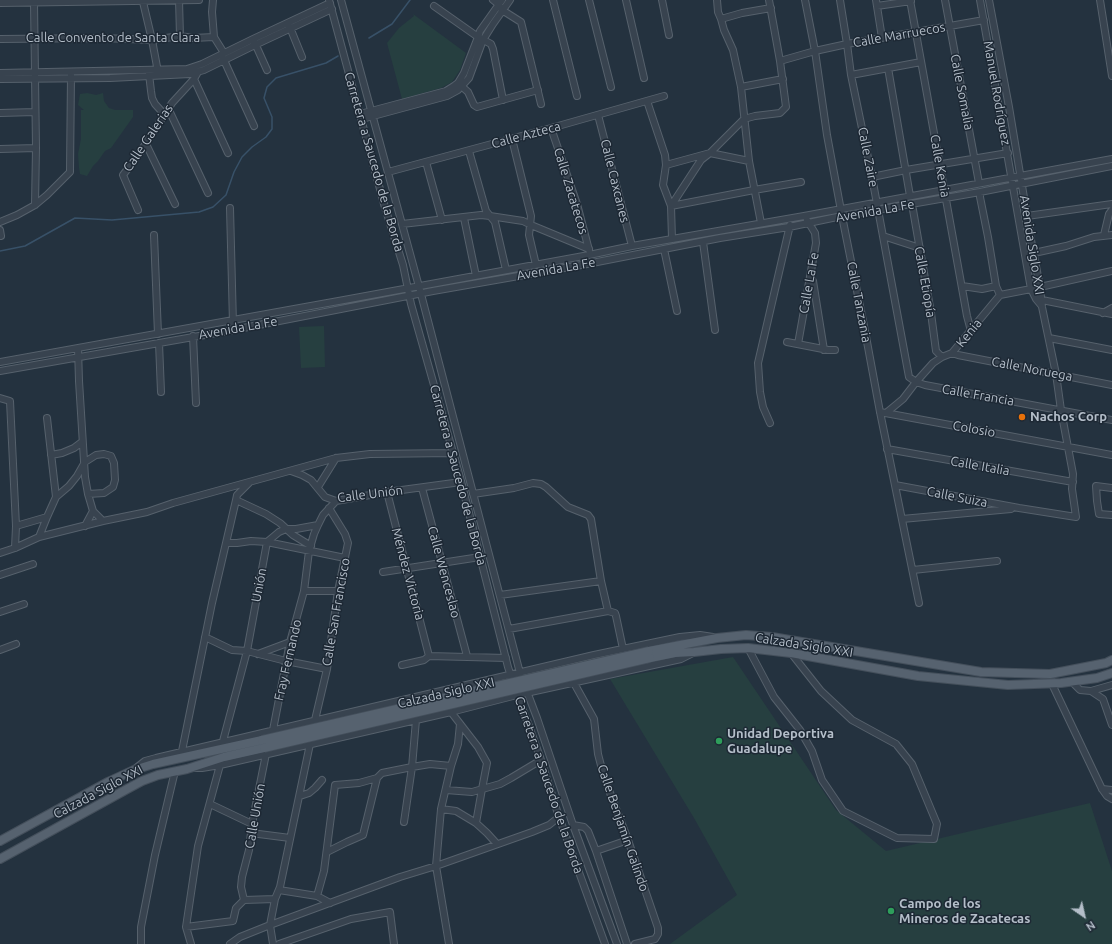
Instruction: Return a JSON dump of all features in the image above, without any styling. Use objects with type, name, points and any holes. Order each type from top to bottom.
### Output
[{"type":"main road","name":"Calzada Siglo XXI","points":[[0,841],[114,779],[134,770],[153,764],[264,747],[717,638],[746,635],[772,637],[981,672],[1050,674],[1112,660]]},
{"type":"main road","name":"Calzada Siglo XXI","points":[[0,859],[129,788],[158,775],[187,769],[224,757],[527,679],[650,654],[748,648],[791,653],[918,676],[1008,685],[1072,682],[1097,678],[1112,672]]},
{"type":"main road","points":[[32,824],[39,837]]},
{"type":"street","points":[[179,0],[180,36]]},
{"type":"street","points":[[0,3],[199,0]]},
{"type":"street","name":"Calle Convento de Santa Clara","points":[[0,38],[103,38],[152,40],[180,36],[193,38],[214,37],[212,12],[213,0]]},
{"type":"street","name":"Carretera a Saucedo de la Borda","points":[[341,0],[419,286],[520,672],[573,825],[617,944]]},
{"type":"street","points":[[361,116],[455,93],[480,39],[510,0]]},
{"type":"street","points":[[498,1],[510,0]]},
{"type":"street","points":[[553,0],[578,96]]},
{"type":"street","points":[[590,0],[611,87]]},
{"type":"street","points":[[626,0],[644,78]]},
{"type":"street","points":[[662,0],[669,35]]},
{"type":"street","points":[[717,0],[718,12],[733,50],[740,87],[749,161],[761,223]]},
{"type":"street","points":[[671,206],[701,160],[710,154],[744,119],[780,113],[786,107],[783,79],[769,0]]},
{"type":"street","name":"Calle Tanzania","points":[[805,0],[815,51],[827,135],[840,208],[883,412],[887,449],[919,603]]},
{"type":"street","name":"Calle Zaire","points":[[840,0],[851,75],[872,177],[909,377],[916,382]]},
{"type":"street","points":[[882,38],[876,3],[910,0]]},
{"type":"street","name":"Calle Kenia","points":[[910,0],[967,316],[971,331]]},
{"type":"street","name":"Calle Somalia","points":[[945,0],[979,183]]},
{"type":"street","name":"Manuel Rodríguez","points":[[980,0],[1013,186]]},
{"type":"street","name":"Manuel Rodríguez","points":[[989,0],[1022,184]]},
{"type":"street","points":[[1100,0],[1110,48],[1112,76]]},
{"type":"street","points":[[498,1],[502,10],[521,22],[541,104]]},
{"type":"street","points":[[480,39],[480,30],[498,1]]},
{"type":"street","points":[[34,2],[36,148],[35,205]]},
{"type":"street","points":[[143,2],[158,73]]},
{"type":"street","points":[[0,79],[71,71],[111,70],[190,74],[223,56],[289,26],[330,4]]},
{"type":"street","name":"Carretera a Saucedo de la Borda","points":[[330,4],[384,204],[403,265],[409,296],[461,482],[506,658],[517,695],[541,760],[559,817],[604,944]]},
{"type":"street","points":[[434,6],[480,39],[491,44],[503,100]]},
{"type":"street","points":[[721,19],[742,13],[771,8]]},
{"type":"street","name":"Calle Marruecos","points":[[780,61],[847,44],[984,20]]},
{"type":"street","points":[[289,26],[302,57]]},
{"type":"street","points":[[214,37],[254,126]]},
{"type":"street","points":[[254,42],[268,70]]},
{"type":"street","points":[[851,75],[922,62]]},
{"type":"street","points":[[888,68],[910,196]]},
{"type":"street","name":"Calle Galerias","points":[[138,210],[123,175],[146,144],[190,74],[198,69]]},
{"type":"street","points":[[110,78],[111,70]]},
{"type":"street","points":[[0,222],[35,205],[70,172],[71,71]]},
{"type":"street","points":[[0,73],[71,78],[110,78],[149,73]]},
{"type":"street","points":[[149,73],[152,98],[164,114]]},
{"type":"street","points":[[190,74],[228,153]]},
{"type":"street","points":[[740,87],[783,79]]},
{"type":"street","points":[[459,85],[468,92],[474,105],[477,107],[538,90]]},
{"type":"street","name":"Calle Azteca","points":[[388,172],[469,151],[664,96]]},
{"type":"street","points":[[647,101],[665,155],[666,165],[663,185],[671,206],[672,239]]},
{"type":"street","points":[[168,108],[208,193]]},
{"type":"street","points":[[0,113],[35,112]]},
{"type":"street","name":"Calle Caxcanes","points":[[598,115],[632,246]]},
{"type":"street","name":"Calle Zacatecos","points":[[552,128],[576,204],[589,252]]},
{"type":"street","points":[[512,139],[531,216],[529,236],[536,265]]},
{"type":"street","points":[[146,144],[175,204]]},
{"type":"street","points":[[0,149],[36,148]]},
{"type":"street","points":[[469,151],[486,211],[495,222],[506,270]]},
{"type":"street","points":[[872,177],[1008,153]]},
{"type":"street","points":[[666,165],[710,154],[749,161]]},
{"type":"street","name":"Avenida La Fe","points":[[0,362],[536,265],[589,252],[793,218],[840,208],[1112,159]]},
{"type":"street","points":[[426,162],[442,220]]},
{"type":"street","name":"Avenida La Fe","points":[[0,371],[233,330],[535,272],[587,264],[842,216],[1013,186],[1112,166]]},
{"type":"street","points":[[671,206],[801,182]]},
{"type":"street","name":"Avenida Siglo XXI","points":[[1022,184],[1040,287],[1038,299]]},
{"type":"street","name":"Avenida Siglo XXI","points":[[1013,186],[1031,289],[1042,307],[1056,374],[1073,474],[1072,489],[1076,517]]},
{"type":"street","points":[[980,192],[996,286],[1000,295],[1112,272]]},
{"type":"street","name":"Calle Etiopía","points":[[912,204],[931,313],[936,352],[942,357]]},
{"type":"street","points":[[1027,216],[1112,204]]},
{"type":"street","points":[[230,208],[233,330]]},
{"type":"street","points":[[1104,235],[1109,214],[1112,210]]},
{"type":"street","points":[[402,224],[481,215],[522,221],[589,252],[587,264]]},
{"type":"street","name":"Calle La Fe","points":[[798,344],[816,243],[815,233],[804,216]]},
{"type":"street","points":[[464,218],[476,276]]},
{"type":"street","points":[[770,423],[763,408],[760,392],[758,363],[789,227],[793,218]]},
{"type":"street","points":[[154,235],[158,334]]},
{"type":"street","points":[[1034,253],[1104,235],[1112,235]]},
{"type":"street","points":[[883,236],[920,248]]},
{"type":"street","points":[[703,242],[715,330]]},
{"type":"street","points":[[664,249],[677,311]]},
{"type":"street","points":[[810,278],[814,281],[824,350]]},
{"type":"street","points":[[962,286],[982,289],[996,286]]},
{"type":"street","name":"Kenia","points":[[883,412],[903,399],[933,363],[952,353],[1000,295]]},
{"type":"street","points":[[1038,299],[1112,314]]},
{"type":"street","points":[[1103,312],[1112,308]]},
{"type":"street","points":[[193,336],[196,403]]},
{"type":"street","points":[[1049,338],[1112,350]]},
{"type":"street","points":[[787,342],[824,350],[835,350]]},
{"type":"street","points":[[159,343],[161,392]]},
{"type":"street","points":[[78,348],[85,477],[93,511],[104,521]]},
{"type":"street","name":"Calle Noruega","points":[[952,353],[1112,385]]},
{"type":"street","name":"Calle Francia","points":[[916,382],[925,385],[1112,420]]},
{"type":"street","points":[[0,398],[10,401],[16,526],[15,548]]},
{"type":"street","name":"Colosio","points":[[883,412],[1112,455]]},
{"type":"street","points":[[47,418],[56,497]]},
{"type":"street","points":[[51,455],[62,453],[74,448],[82,442]]},
{"type":"street","name":"Calle Italia","points":[[887,449],[1073,482]]},
{"type":"street","points":[[0,552],[15,548],[39,537],[147,512],[173,503],[336,458],[370,454],[453,453]]},
{"type":"street","points":[[39,537],[56,497],[69,486],[85,462],[96,455],[104,454],[111,456],[114,463],[115,480],[113,487],[104,493],[88,494]]},
{"type":"street","points":[[318,487],[336,458]]},
{"type":"street","name":"Calle Unión","points":[[289,471],[302,474],[318,487],[325,497],[336,501],[387,492],[461,482]]},
{"type":"street","points":[[182,751],[218,575],[237,495],[251,481]]},
{"type":"street","points":[[473,494],[514,488],[533,483],[541,484],[568,507],[585,513],[591,519],[601,581],[608,611]]},
{"type":"street","name":"Calle Suiza","points":[[895,485],[1076,517]]},
{"type":"street","points":[[1112,488],[1096,486],[1096,501],[1099,514],[1112,515]]},
{"type":"street","name":"Calle Wenceslao","points":[[422,488],[466,656]]},
{"type":"street","name":"Méndez Victoria","points":[[387,492],[429,656]]},
{"type":"street","points":[[236,500],[276,520],[310,549]]},
{"type":"street","name":"Fray Fernando","points":[[273,730],[290,642],[304,591],[310,549],[322,515],[336,501]]},
{"type":"street","name":"Calle San Francisco","points":[[315,720],[327,669],[338,591],[348,543],[345,534],[329,508]]},
{"type":"street","name":"Calle Suiza","points":[[902,519],[1019,508]]},
{"type":"street","points":[[85,526],[93,511]]},
{"type":"street","points":[[16,526],[47,517]]},
{"type":"street","points":[[267,542],[279,532],[286,529],[296,529],[318,525]]},
{"type":"street","points":[[226,543],[251,541],[267,542],[310,549],[345,558]]},
{"type":"street","name":"Unión","points":[[223,741],[247,652],[267,542]]},
{"type":"street","points":[[383,572],[480,557]]},
{"type":"street","points":[[913,570],[997,561]]},
{"type":"street","points":[[0,575],[33,564]]},
{"type":"street","points":[[500,595],[601,581]]},
{"type":"street","points":[[304,591],[338,591]]},
{"type":"street","points":[[0,612],[24,604]]},
{"type":"street","points":[[509,629],[608,611],[615,613],[623,649]]},
{"type":"street","name":"Calzada Siglo XXI","points":[[134,770],[145,761],[182,751],[520,672],[680,637],[700,635],[717,638]]},
{"type":"street","points":[[205,637],[232,650],[327,669]]},
{"type":"street","points":[[258,654],[290,642]]},
{"type":"street","points":[[0,650],[16,644]]},
{"type":"street","points":[[748,648],[774,697],[800,730],[812,751],[822,780],[843,811],[897,838],[934,839],[937,824],[912,764],[896,744],[852,720],[821,691],[791,653]]},
{"type":"street","points":[[187,769],[220,765],[264,747],[310,744],[552,687],[682,659],[694,652]]},
{"type":"street","points":[[402,665],[424,660],[429,656],[506,658]]},
{"type":"street","points":[[550,666],[547,672],[547,678],[548,683],[552,687]]},
{"type":"street","points":[[491,679],[499,686],[499,700]]},
{"type":"street","points":[[1072,682],[1080,690],[1091,691],[1112,685]]},
{"type":"street","name":"Calle Benjamín Galindo","points":[[574,683],[594,719],[598,754],[604,777],[628,840],[658,928],[658,934],[655,939],[635,944]]},
{"type":"street","points":[[1052,684],[1102,789],[1107,796],[1112,799]]},
{"type":"street","points":[[1091,691],[1103,699],[1112,725]]},
{"type":"street","points":[[451,712],[478,748],[487,763],[476,823]]},
{"type":"street","points":[[404,822],[412,767],[416,720]]},
{"type":"street","points":[[449,944],[436,866],[441,809],[451,766],[458,744],[460,724]]},
{"type":"street","points":[[273,944],[270,925],[300,796],[310,744]]},
{"type":"street","name":"Calle Unión","points":[[244,900],[241,887],[242,877],[249,850],[264,747]]},
{"type":"street","points":[[446,790],[472,792],[500,784],[541,760]]},
{"type":"street","points":[[317,896],[324,871],[335,785],[359,783],[377,778],[382,773],[430,764],[451,766]]},
{"type":"street","points":[[191,944],[186,927],[198,846],[220,765]]},
{"type":"street","points":[[141,944],[141,927],[155,855],[175,771]]},
{"type":"street","points":[[327,852],[363,835],[377,778]]},
{"type":"street","points":[[300,796],[309,793],[322,780]]},
{"type":"street","points":[[1102,789],[1112,790]]},
{"type":"street","points":[[210,804],[252,824]]},
{"type":"street","points":[[441,809],[456,811],[476,823],[497,844]]},
{"type":"street","points":[[230,944],[240,937],[270,925],[400,877],[436,866],[532,832],[549,825],[559,817]]},
{"type":"street","points":[[573,825],[584,827],[588,831],[627,944]]},
{"type":"street","points":[[251,833],[290,838]]},
{"type":"street","points":[[596,851],[628,840]]},
{"type":"street","points":[[279,890],[317,896],[330,903]]},
{"type":"street","points":[[186,927],[233,921],[236,908],[244,900],[275,899]]},
{"type":"street","points":[[279,944],[293,942],[351,918],[390,912],[393,944]]},
{"type":"green space","points":[[413,14],[466,53],[460,70],[452,82],[441,88],[402,99],[387,43],[399,28],[414,16]]},
{"type":"green space","points":[[87,93],[96,95],[103,93],[104,101],[109,108],[115,110],[133,110],[133,117],[111,148],[105,151],[87,176],[80,174],[79,168],[78,154],[81,139],[81,110],[84,110],[78,105],[80,94]]},
{"type":"green space","points":[[324,326],[325,367],[301,368],[299,327]]},
{"type":"green space","name":"Unidad Deportiva Guadalupe","points":[[733,657],[836,810],[886,851],[1090,803],[1112,871],[1112,944],[670,944],[737,895],[694,818],[610,679]]},
{"type":"waterway","points":[[369,38],[392,24],[410,0]]},
{"type":"waterway","points":[[0,251],[25,246],[75,218],[112,220],[199,212],[213,207],[226,195],[234,172],[242,157],[252,147],[266,137],[272,129],[272,117],[264,98],[267,87],[276,78],[326,63],[338,56]]},
{"type":"place","name":"Nachos Corp","points":[[1022,417]]},
{"type":"place","name":"Unidad Deportiva Guadalupe","points":[[719,741]]},
{"type":"place","name":"Campo de los Mineros de Zacatecas","points":[[891,911]]}]
